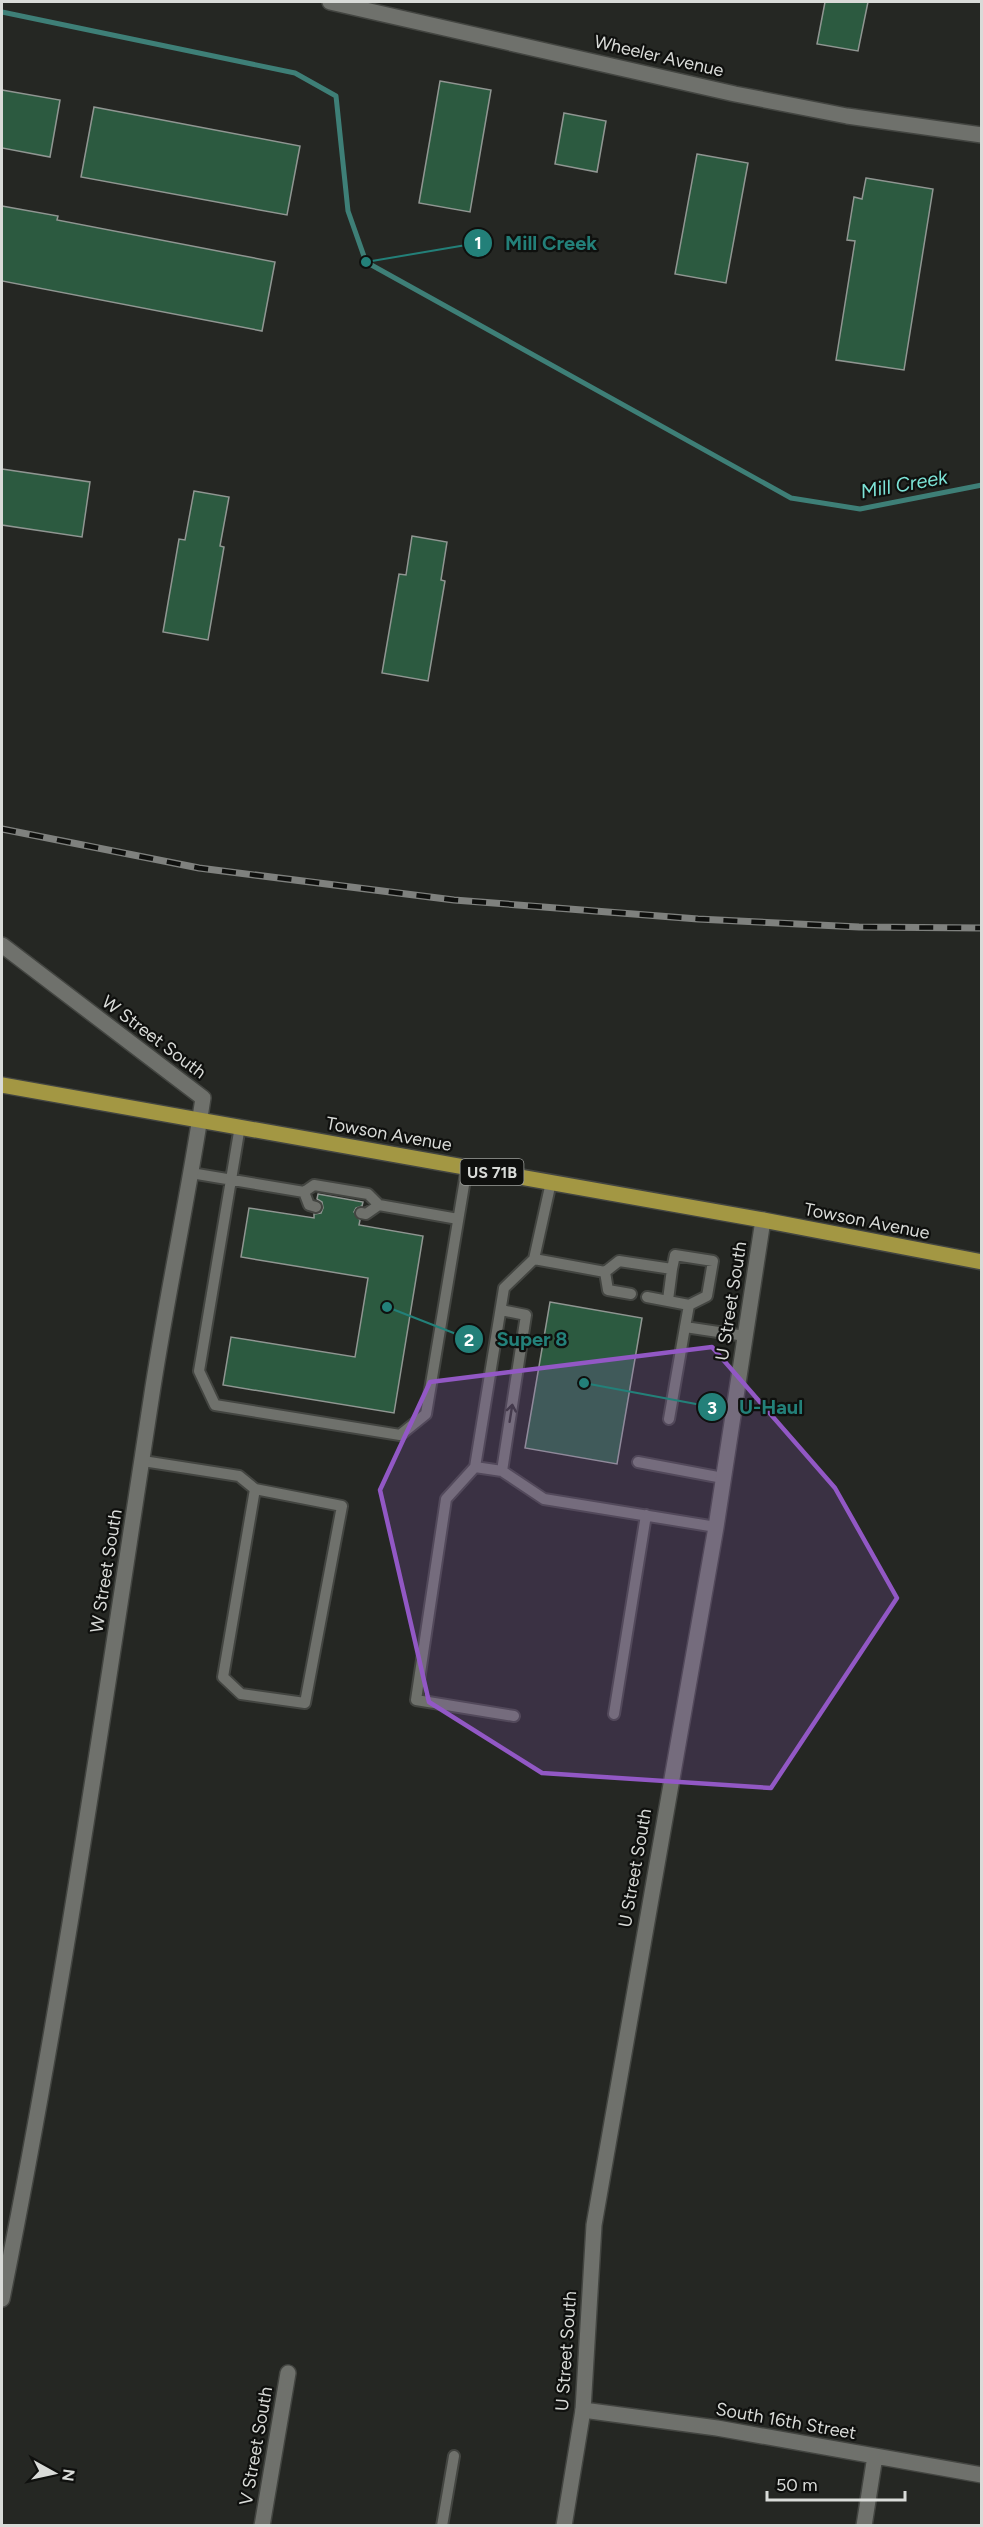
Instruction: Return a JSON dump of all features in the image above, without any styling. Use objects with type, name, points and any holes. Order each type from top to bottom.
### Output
[{"type":"main road","name":"Towson Avenue","points":[[2,1085],[763,1220],[981,1262]]},
{"type":"street","name":"Wheeler Avenue","points":[[330,2],[735,94],[847,116],[981,135]]},
{"type":"street","name":"W Street South","points":[[2,945],[202,1098],[151,1400],[57,1992],[2,2299]]},
{"type":"street","name":"U Street South","points":[[564,2526],[583,2410],[594,2226],[716,1527],[763,1220]]},
{"type":"street","name":"V Street South","points":[[262,2526],[288,2373]]},
{"type":"street","name":"South 16th Street","points":[[583,2410],[717,2428],[981,2475]]},
{"type":"street","points":[[864,2526],[875,2456]]},
{"type":"lane","points":[[240,1126],[199,1371],[215,1405],[400,1435],[426,1414],[467,1167]]},
{"type":"lane","points":[[191,1173],[304,1192],[314,1185],[368,1194],[379,1205],[458,1219]]},
{"type":"lane","points":[[514,1716],[416,1700],[446,1499],[475,1467],[504,1288],[534,1259],[551,1182]]},
{"type":"lane","points":[[304,1192],[309,1205],[316,1207]]},
{"type":"lane","points":[[361,1213],[366,1214],[379,1205]]},
{"type":"lane","points":[[647,1297],[689,1305],[707,1296],[713,1261],[675,1255],[669,1300]]},
{"type":"lane","points":[[534,1259],[605,1272],[619,1261],[672,1269]]},
{"type":"lane","points":[[605,1272],[608,1290],[631,1294]]},
{"type":"lane","points":[[669,1419],[689,1305]]},
{"type":"lane","points":[[501,1310],[526,1315],[502,1471]]},
{"type":"lane","points":[[685,1327],[745,1336]]},
{"type":"lane","points":[[143,1461],[239,1476],[255,1489],[342,1506],[305,1703],[241,1694],[223,1677],[255,1489]]},
{"type":"lane","points":[[638,1462],[723,1478]]},
{"type":"lane","points":[[475,1467],[502,1471],[544,1499],[716,1527]]},
{"type":"lane","points":[[614,1714],[646,1515]]},
{"type":"lane","points":[[442,2526],[454,2456]]},
{"type":"highlighted area","points":[[712,1347],[835,1488],[897,1598],[771,1788],[542,1773],[429,1702],[380,1490],[430,1382]]},
{"type":"building","points":[[825,2],[868,2],[858,51],[817,44]]},
{"type":"building","points":[[440,81],[491,90],[470,212],[419,203]]},
{"type":"building","points":[[2,90],[60,100],[50,157],[2,148]]},
{"type":"building","points":[[94,107],[300,146],[287,215],[81,177]]},
{"type":"building","points":[[564,113],[606,121],[597,172],[555,164]]},
{"type":"building","points":[[697,154],[748,163],[726,283],[675,274]]},
{"type":"building","points":[[866,178],[933,189],[904,370],[836,360],[855,241],[847,240],[854,197],[862,199]]},
{"type":"building","points":[[2,206],[58,216],[57,220],[275,262],[262,331],[2,281]]},
{"type":"building","points":[[2,469],[90,482],[82,537],[2,525]]},
{"type":"building","points":[[194,491],[229,497],[220,546],[224,547],[208,640],[163,632],[179,539],[185,540]]},
{"type":"building","points":[[412,536],[447,542],[441,580],[445,581],[428,681],[382,673],[399,574],[406,575]]},
{"type":"building","points":[[318,1194],[363,1202],[362,1206],[356,1208],[354,1212],[360,1220],[359,1225],[423,1236],[394,1413],[223,1385],[231,1337],[355,1357],[368,1278],[241,1257],[249,1208],[314,1218],[314,1214],[321,1213],[323,1208],[322,1202],[317,1199]]},
{"type":"building","points":[[550,1302],[642,1318],[617,1464],[525,1448]]},
{"type":"waterway","name":"Mill Creek","points":[[2,12],[295,73],[336,96],[348,211],[366,262],[791,498],[860,509],[982,485]]},
{"type":"railway","points":[[2,829],[199,868],[454,900],[698,919],[859,927],[982,928]]},
{"type":"place","name":"Mill Creek","points":[[366,262]]},
{"type":"place","name":"Super 8","points":[[387,1307]]},
{"type":"place","name":"U-Haul","points":[[584,1383]]}]
